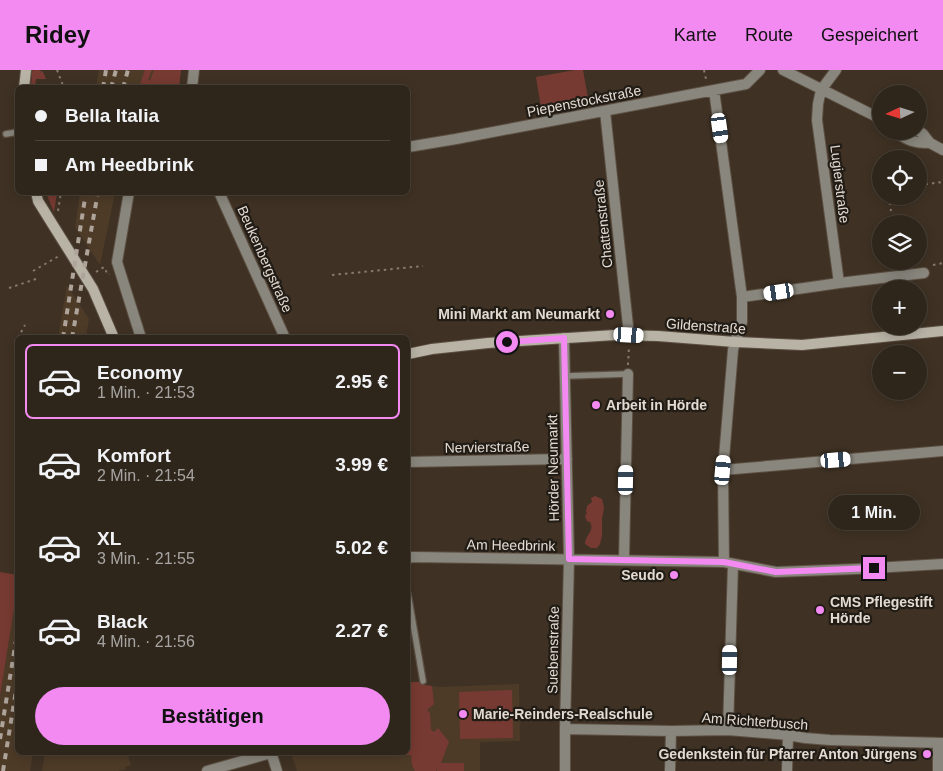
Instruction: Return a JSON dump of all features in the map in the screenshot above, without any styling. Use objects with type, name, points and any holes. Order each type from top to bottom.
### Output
[{"type":"main road","points":[[24,85],[26,70]]},
{"type":"main road","points":[[37,195],[38,201],[93,289],[113,335]]},
{"type":"main road","name":"Gildenstraße","points":[[410,354],[432,349],[488,343],[629,335],[802,345],[943,332]]},
{"type":"street","points":[[192,85],[194,70]]},
{"type":"street","name":"Piepenstockstraße","points":[[410,147],[746,84],[760,70]]},
{"type":"street","points":[[783,70],[872,115]]},
{"type":"street","points":[[821,90],[836,70]]},
{"type":"street","points":[[714,90],[742,297],[742,322],[735,342],[723,470],[728,563],[728,730]]},
{"type":"street","name":"Lugierstraße","points":[[821,90],[817,120],[839,283]]},
{"type":"street","name":"Chattenstraße","points":[[605,111],[629,335]]},
{"type":"street","points":[[908,140],[918,143],[930,143]]},
{"type":"street","points":[[928,140],[943,150]]},
{"type":"street","points":[[128,195],[117,262],[140,335]]},
{"type":"street","name":"Beukenbergstraße","points":[[220,195],[283,335]]},
{"type":"street","points":[[742,297],[924,273]]},
{"type":"street","name":"Hörder Neumarkt","points":[[564,338],[569,559]]},
{"type":"street","points":[[624,560],[628,374]]},
{"type":"street","points":[[723,470],[943,451]]},
{"type":"street","name":"Nervierstraße","points":[[410,462],[567,459]]},
{"type":"street","name":"Am Heedbrink","points":[[410,558],[728,563],[776,572],[943,564]]},
{"type":"street","name":"Suebenstraße","points":[[565,771],[569,559]]},
{"type":"street","name":"Am Richterbusch","points":[[565,729],[728,730],[830,740],[940,743]]},
{"type":"street","points":[[670,771],[671,731]]},
{"type":"street","points":[[787,771],[788,735]]},
{"type":"street","points":[[938,771],[940,743]]},
{"type":"street","points":[[207,771],[264,755]]},
{"type":"street","points":[[272,755],[277,771]]},
{"type":"lane","points":[[6,134],[15,132]]},
{"type":"lane","points":[[565,376],[628,374]]},
{"type":"lane","points":[[410,605],[424,682]]},
{"type":"path","points":[[57,70],[63,85]]},
{"type":"path","points":[[927,184],[943,182]]},
{"type":"path","points":[[58,211],[60,195]]},
{"type":"path","points":[[890,205],[891,211]]},
{"type":"path","points":[[33,272],[68,250]]},
{"type":"path","points":[[332,275],[423,266]]},
{"type":"path","points":[[96,272],[104,267],[108,274]]},
{"type":"path","points":[[9,288],[36,279]]},
{"type":"path","points":[[19,335],[24,325]]},
{"type":"path","points":[[628,374],[629,335]]},
{"type":"shaded area","points":[[39,70],[43,72],[46,79],[36,79],[35,85],[31,85],[32,71]]},
{"type":"shaded area","points":[[99,70],[181,70],[179,85],[96,85]]},
{"type":"shaded area","points":[[145,70],[152,70],[148,80],[150,81],[154,70],[181,70],[179,85],[140,85]]},
{"type":"shaded area","points":[[583,70],[589,104],[542,113],[536,77]]},
{"type":"shaded area","points":[[47,195],[57,195],[54,212]]},
{"type":"shaded area","points":[[80,195],[115,195],[100,265],[75,227]]},
{"type":"shaded area","points":[[67,285],[89,319],[86,335],[59,335]]},
{"type":"shaded area","points":[[595,496],[602,499],[604,508],[602,536],[597,548],[591,548],[585,544],[586,538],[591,531],[591,525],[585,516],[587,506],[592,502],[591,498]]},
{"type":"shaded area","points":[[0,572],[15,575],[15,602],[0,696]]},
{"type":"shaded area","points":[[15,596],[15,755],[33,755],[30,771],[0,771],[0,696]]},
{"type":"shaded area","name":"Marie-Reinders-Realschule","points":[[410,682],[441,687],[519,684],[520,741],[480,742],[480,771],[297,771],[292,755],[410,755]]},
{"type":"shaded area","points":[[410,682],[418,682],[432,686],[434,704],[427,710],[430,713],[431,730],[434,732],[438,728],[449,742],[441,763],[464,763],[464,771],[437,771],[437,769],[436,771],[415,771],[411,755]]},
{"type":"shaded area","points":[[512,690],[513,738],[460,739],[459,692]]},
{"type":"shaded area","points":[[45,755],[128,755],[131,765],[125,767],[126,769],[118,771],[42,771]]},
{"type":"railway","points":[[104,85],[106,70]]},
{"type":"railway","points":[[112,85],[116,70]]},
{"type":"railway","points":[[124,85],[128,70]]},
{"type":"railway","points":[[63,335],[86,195]]},
{"type":"railway","points":[[73,335],[97,195]]},
{"type":"railway","points":[[0,739],[15,646]]},
{"type":"railway","points":[[3,771],[15,697]]},
{"type":"place","name":"Mini Markt am Neumarkt","points":[[610,314]]},
{"type":"place","name":"Arbeit in Hörde","points":[[596,405]]},
{"type":"place","name":"Seudo","points":[[674,575]]},
{"type":"place","name":"CMS Pflegestift Hörde","points":[[820,610]]},
{"type":"place","name":"Marie-Reinders-Realschule","points":[[463,714]]},
{"type":"place","name":"Gedenkstein für Pfarrer Anton Jürgens","points":[[927,754]]},
{"type":"route","points":[[507,342],[564,338],[569,559],[724,562],[776,572],[874,568]]}]
